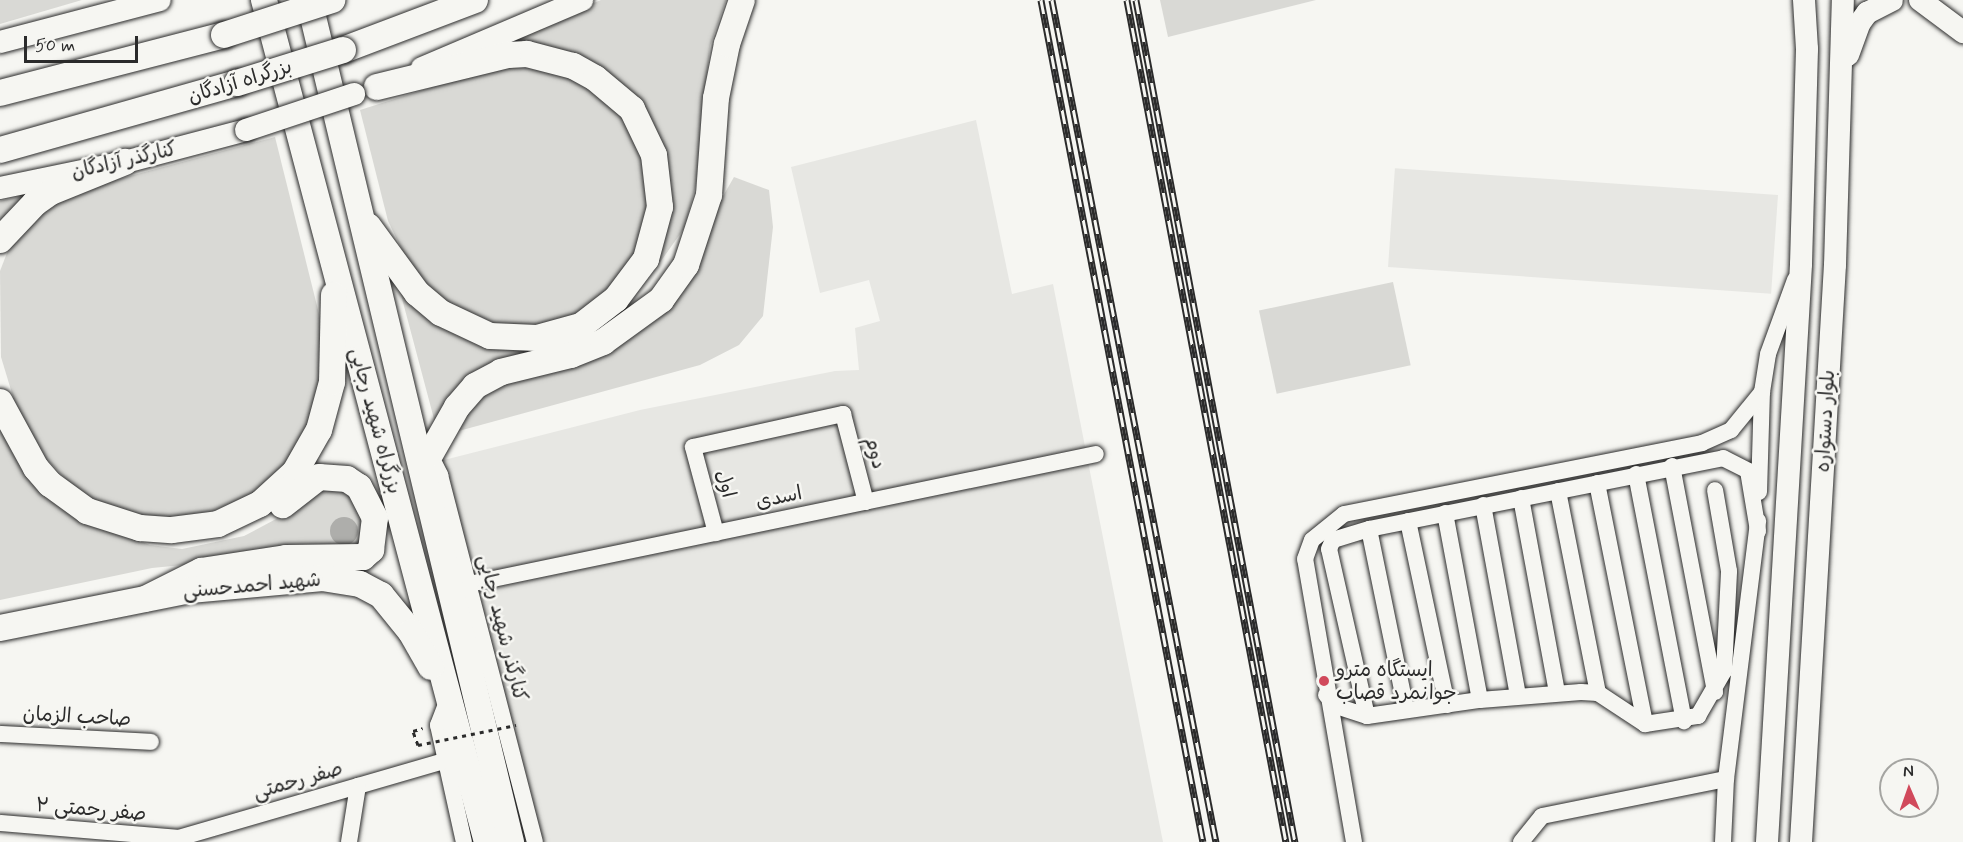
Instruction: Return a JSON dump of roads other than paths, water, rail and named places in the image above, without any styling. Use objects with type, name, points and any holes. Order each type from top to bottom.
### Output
[{"type":"highway","name":"بزرگراه شهید رجایی","points":[[264,0],[487,842]]},
{"type":"highway","name":"بزرگراه شهید رجایی","points":[[309,0],[511,842]]},
{"type":"highway","points":[[0,93],[224,35],[332,0]]},
{"type":"highway","name":"بزرگراه آزادگان","points":[[0,150],[237,83],[343,50],[475,0]]},
{"type":"highway","points":[[431,453],[457,407],[475,386],[501,372],[571,355],[603,342],[661,300],[686,266],[709,195],[716,98],[727,44],[742,0]]},
{"type":"highway","points":[[361,216],[417,293],[441,313],[490,336],[526,339],[559,335],[580,326],[616,299],[646,259],[660,207],[654,155],[632,110],[595,78],[573,66],[527,54],[508,55],[365,90]]},
{"type":"highway","points":[[0,240],[34,203],[51,192],[125,162]]},
{"type":"highway","points":[[140,528],[172,530],[218,524],[260,504],[295,472],[319,430],[332,382],[334,265]]},
{"type":"highway","points":[[0,402],[25,453],[50,484],[87,511],[163,537],[225,533],[258,522],[305,485],[333,476],[359,487],[375,518],[375,535],[371,550],[363,557],[286,558],[201,571],[145,599]]},
{"type":"highway","name":"شهید احمدحسنی","points":[[0,628],[190,590],[321,578],[360,584],[381,595],[397,612],[448,699]]},
{"type":"main road","points":[[0,42],[160,0]]},
{"type":"main road","points":[[365,90],[582,0]]},
{"type":"main road","name":"بلوار دستواره","points":[[1767,842],[1801,264],[1807,49],[1804,0]]},
{"type":"main road","name":"بلوار دستواره","points":[[1801,842],[1835,265],[1843,0]]},
{"type":"main road","points":[[1839,86],[1859,24],[1867,13],[1892,0]]},
{"type":"main road","points":[[1920,0],[1963,30]]},
{"type":"main road","points":[[1944,0],[1963,30]]},
{"type":"main road","name":"کنارگذر آزادگان","points":[[0,188],[125,162],[246,130],[365,90]]},
{"type":"street","points":[[1723,842],[1726,779],[1758,531],[1762,392],[1768,354],[1801,264]]},
{"type":"street","points":[[1354,842],[1326,695],[1305,559],[1312,540],[1326,525],[1344,514],[1702,442],[1731,430],[1762,392]]},
{"type":"street","name":"اول","points":[[716,533],[693,447],[843,414]]},
{"type":"street","name":"دوم","points":[[843,414],[866,502]]},
{"type":"street","name":"کنارگذر شهید رجایی","points":[[414,432],[431,453],[469,584],[535,842]]},
{"type":"street","name":"اسدی","points":[[469,584],[1096,454]]},
{"type":"street","points":[[1367,716],[1329,549],[1333,540],[1369,529],[1483,505],[1672,466],[1723,458],[1748,471],[1758,531]]},
{"type":"street","points":[[1672,466],[1715,692]]},
{"type":"street","points":[[1636,474],[1684,721]]},
{"type":"street","points":[[1597,483],[1645,724]]},
{"type":"street","points":[[1558,490],[1598,693]]},
{"type":"street","points":[[1326,695],[1339,707],[1367,716],[1557,692],[1598,693],[1645,724],[1684,721],[1698,716],[1715,692],[1724,671],[1729,571],[1715,490]]},
{"type":"street","points":[[1521,498],[1557,692]]},
{"type":"street","points":[[1483,505],[1518,696]]},
{"type":"street","points":[[1445,513],[1480,700]]},
{"type":"street","points":[[1408,521],[1447,705]]},
{"type":"street","points":[[1369,529],[1406,710]]},
{"type":"street","points":[[448,699],[438,725],[443,761],[464,842]]},
{"type":"street","name":"صاحب الزمان","points":[[0,734],[151,742]]},
{"type":"street","name":"صفر رحمتی","points":[[172,840],[443,761]]},
{"type":"street","points":[[1521,842],[1542,816],[1726,779]]},
{"type":"street","points":[[349,842],[358,786]]},
{"type":"street","name":"صفر رحمتی ۲","points":[[0,823],[172,840]]},
{"type":"railway","points":[[1041,0],[1203,842]]},
{"type":"railway","points":[[1052,0],[1216,842]]},
{"type":"railway","points":[[1127,0],[1286,842]]},
{"type":"railway","points":[[1136,0],[1295,842]]},
{"type":"place","name":"ایستگاه مترو جوانمرد قصاب","points":[[1324,681]]}]
